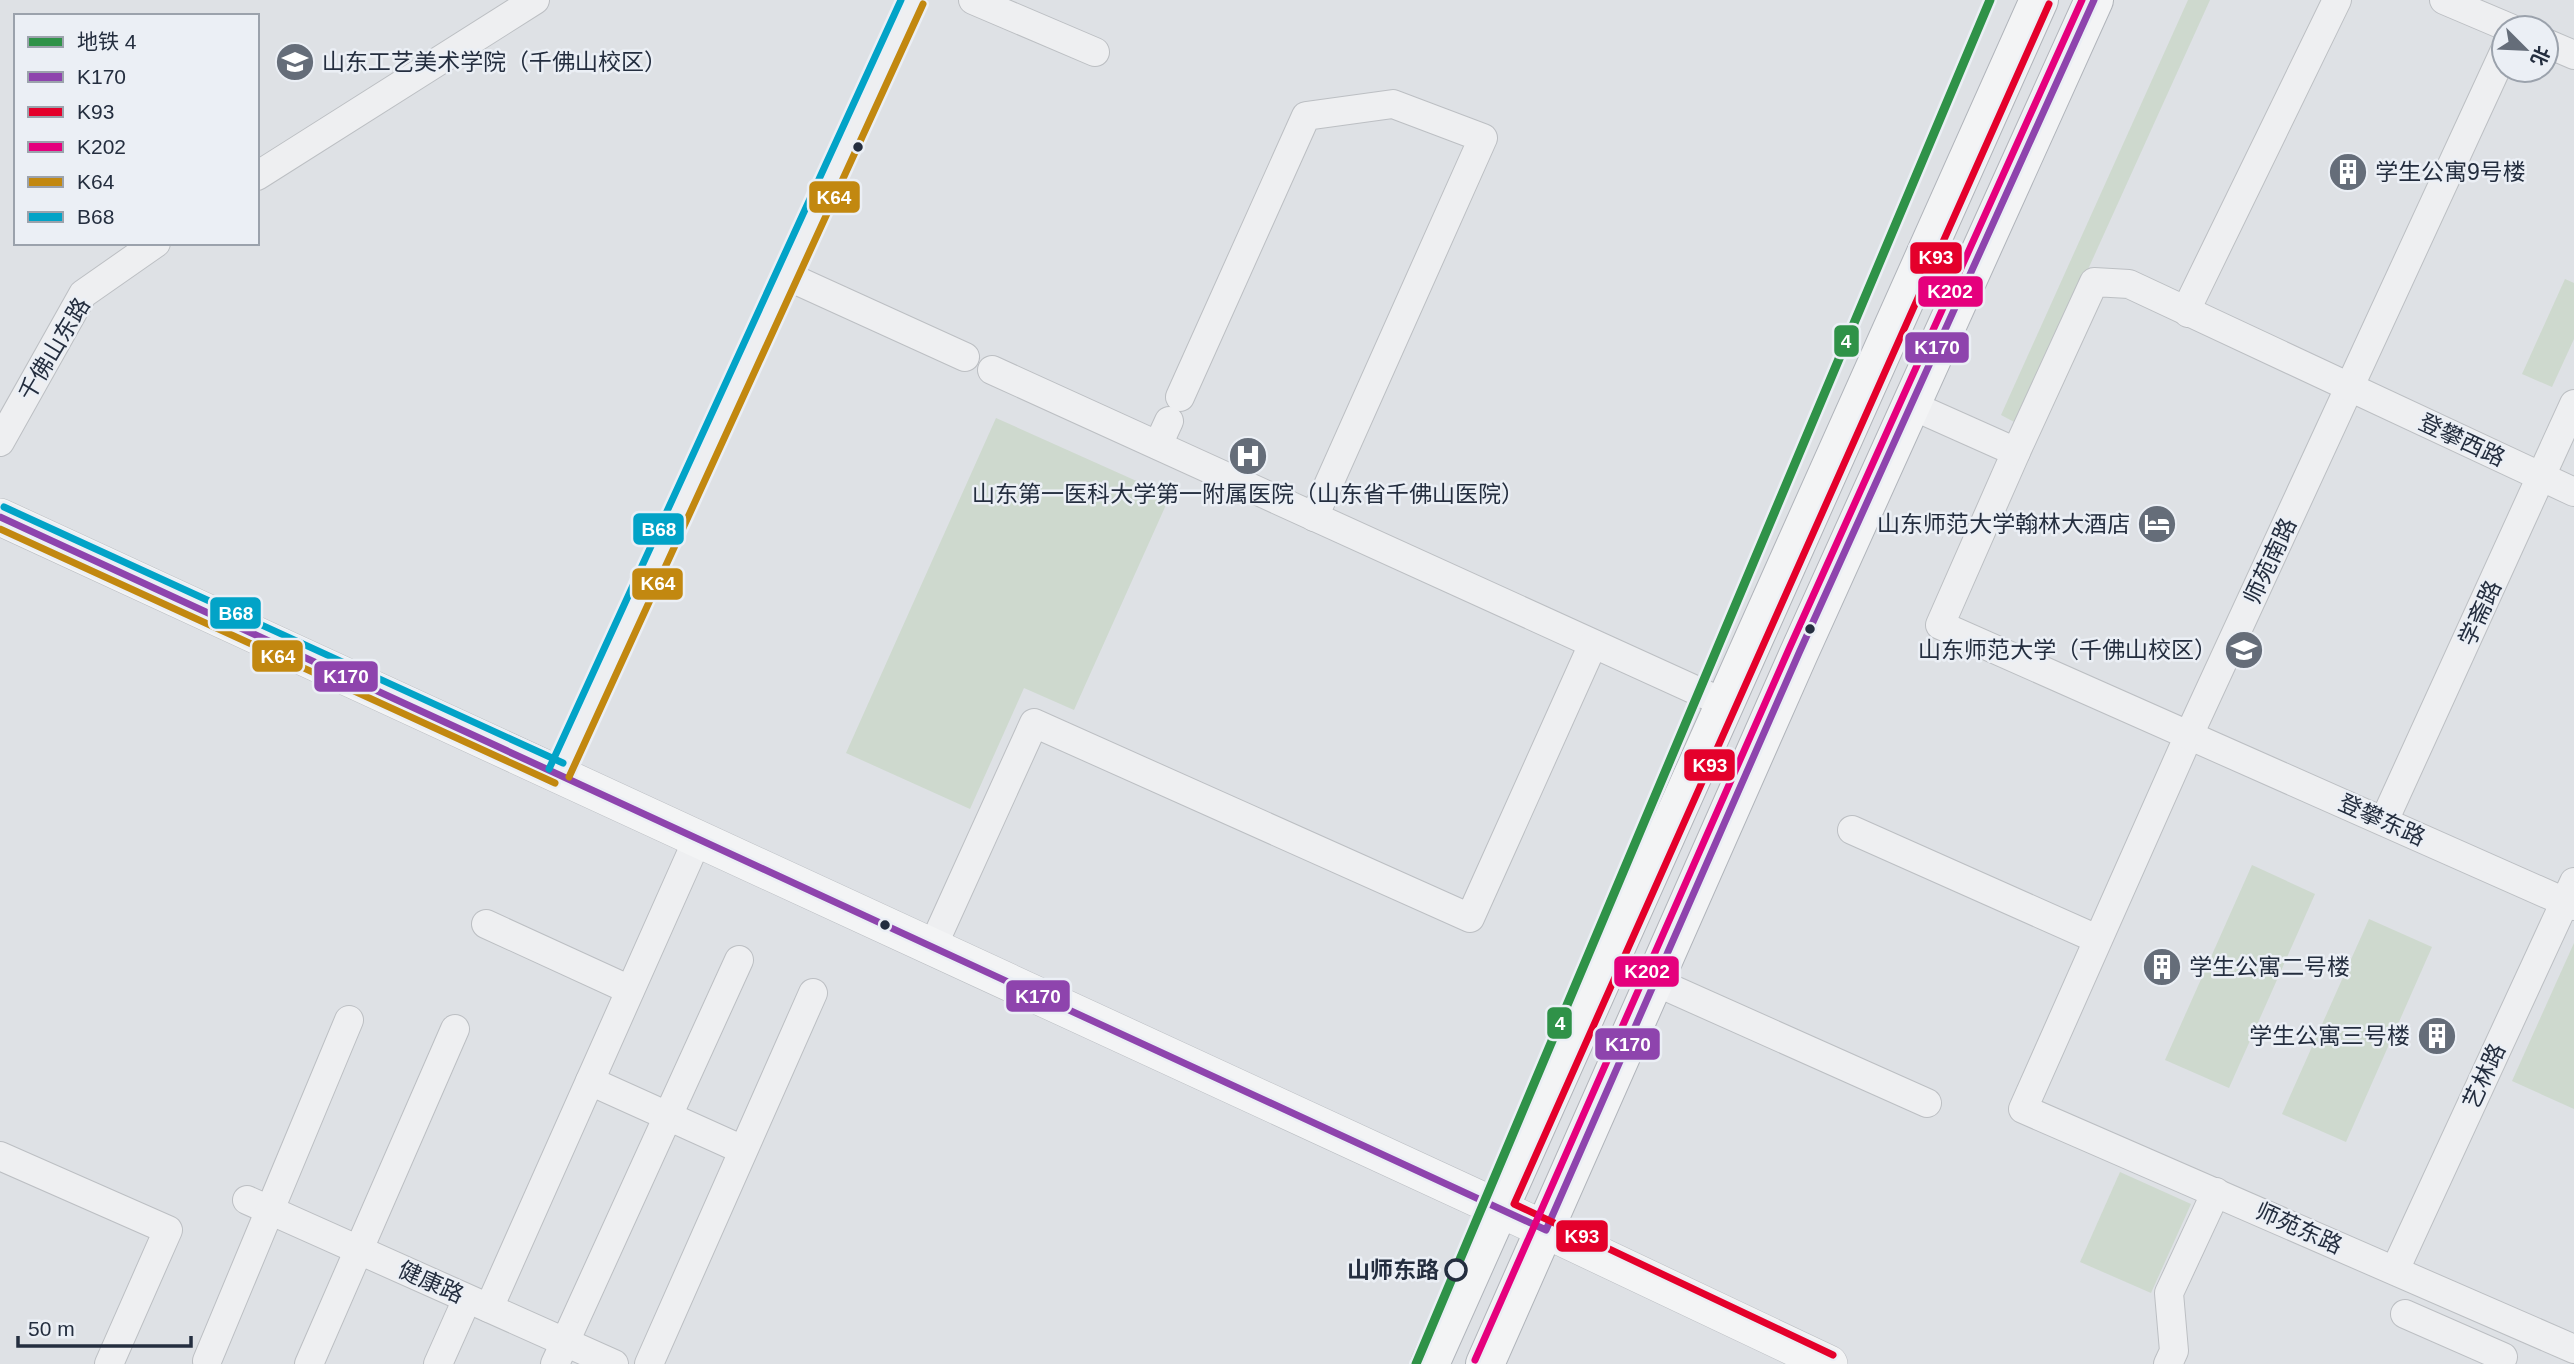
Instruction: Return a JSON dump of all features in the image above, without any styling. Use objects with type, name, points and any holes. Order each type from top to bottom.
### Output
[{"type":"highway","points":[[1430,1364],[2039,0]]},
{"type":"highway","points":[[1485,1364],[1656,982],[1799,653],[1913,406],[2094,0]]},
{"type":"main road","points":[[0,517],[1546,1230],[1829,1364]]},
{"type":"street","points":[[259,175],[535,0]]},
{"type":"street","points":[[559,773],[912,0]]},
{"type":"street","points":[[973,0],[1095,52]]},
{"type":"street","points":[[2188,313],[2189,304],[2336,0]]},
{"type":"street","points":[[2444,0],[2490,20]]},
{"type":"street","name":"师苑南路","points":[[2023,1109],[2189,735],[2490,83]]},
{"type":"street","points":[[1169,421],[1306,116],[1393,104],[1483,138],[1314,517]]},
{"type":"street","name":"千佛山东路","points":[[0,442],[83,294],[153,245]]},
{"type":"street","points":[[787,276],[965,358]]},
{"type":"street","name":"登攀西路","points":[[2016,452],[2094,282],[2129,284],[2574,492]]},
{"type":"street","points":[[992,370],[1169,421],[1314,517],[1726,704]]},
{"type":"street","name":"学斋路","points":[[2384,821],[2574,404]]},
{"type":"street","points":[[1913,406],[2016,452]]},
{"type":"street","name":"登攀东路","points":[[2016,452],[1940,625],[2384,821],[2571,896]]},
{"type":"street","points":[[932,948],[1034,723],[1470,918],[1593,644]]},
{"type":"street","points":[[1852,830],[2098,939]]},
{"type":"street","points":[[438,1364],[478,1303],[590,1081],[698,838]]},
{"type":"street","name":"艺林路","points":[[2395,1270],[2571,896]]},
{"type":"street","points":[[486,924],[630,990]]},
{"type":"street","points":[[560,1353],[739,960]]},
{"type":"street","points":[[1656,982],[1927,1103]]},
{"type":"street","points":[[649,1364],[813,993]]},
{"type":"street","points":[[207,1361],[258,1205],[348,1020]]},
{"type":"street","points":[[309,1364],[455,1029]]},
{"type":"street","points":[[590,1081],[743,1150]]},
{"type":"street","name":"师苑东路","points":[[2023,1109],[2574,1349]]},
{"type":"street","points":[[0,1156],[168,1230],[109,1364]]},
{"type":"street","points":[[2168,1364],[2174,1351],[2169,1293],[2216,1192]]},
{"type":"street","name":"健康路","points":[[258,1205],[478,1303],[560,1353],[614,1364]]},
{"type":"street","points":[[2405,1314],[2502,1361],[2518,1324]]},
{"type":"shaded area","points":[[2188,0],[2210,0],[2018,424],[2001,415]]},
{"type":"shaded area","points":[[2565,279],[2574,283],[2574,339],[2552,387],[2522,374]]},
{"type":"shaded area","points":[[996,418],[1170,496],[1074,710],[1024,688],[970,809],[846,753]]},
{"type":"shaded area","points":[[2252,865],[2315,894],[2229,1088],[2165,1060]]},
{"type":"shaded area","points":[[2369,919],[2432,947],[2346,1142],[2282,1114]]},
{"type":"shaded area","points":[[2574,943],[2574,1109],[2512,1081]]},
{"type":"shaded area","points":[[2120,1172],[2191,1204],[2151,1293],[2080,1262]]},
{"type":"metro line","name":"4","points":[[1416,1364],[1990,0]]},
{"type":"transit line","name":"B68","points":[[549,769],[901,0]]},
{"type":"transit line","name":"K202","points":[[1475,1360],[1789,649],[2082,0]]},
{"type":"transit line","name":"K170","points":[[0,517],[1546,1230],[1799,653],[2094,0]]},
{"type":"transit line","name":"K64","points":[[569,777],[923,4]]},
{"type":"transit line","name":"K93","points":[[1833,1355],[1514,1204],[2049,4]]},
{"type":"transit line","name":"B68","points":[[4,507],[563,763]]},
{"type":"transit line","name":"K64","points":[[0,529],[555,783]]},
{"type":"place","name":"山东工艺美术学院（千佛山校区）","points":[[295,62]]},
{"type":"place","name":"学生公寓9号楼","points":[[2348,172]]},
{"type":"place","name":"山东第一医科大学第一附属医院（山东省千佛山医院）","points":[[1248,456]]},
{"type":"place","name":"山东师范大学翰林大酒店","points":[[2157,524]]},
{"type":"place","name":"山东师范大学（千佛山校区）","points":[[2244,650]]},
{"type":"place","name":"学生公寓二号楼","points":[[2162,967]]},
{"type":"place","name":"学生公寓三号楼","points":[[2437,1036]]},
{"type":"place","name":"山师东路","points":[[1456,1270]]}]
